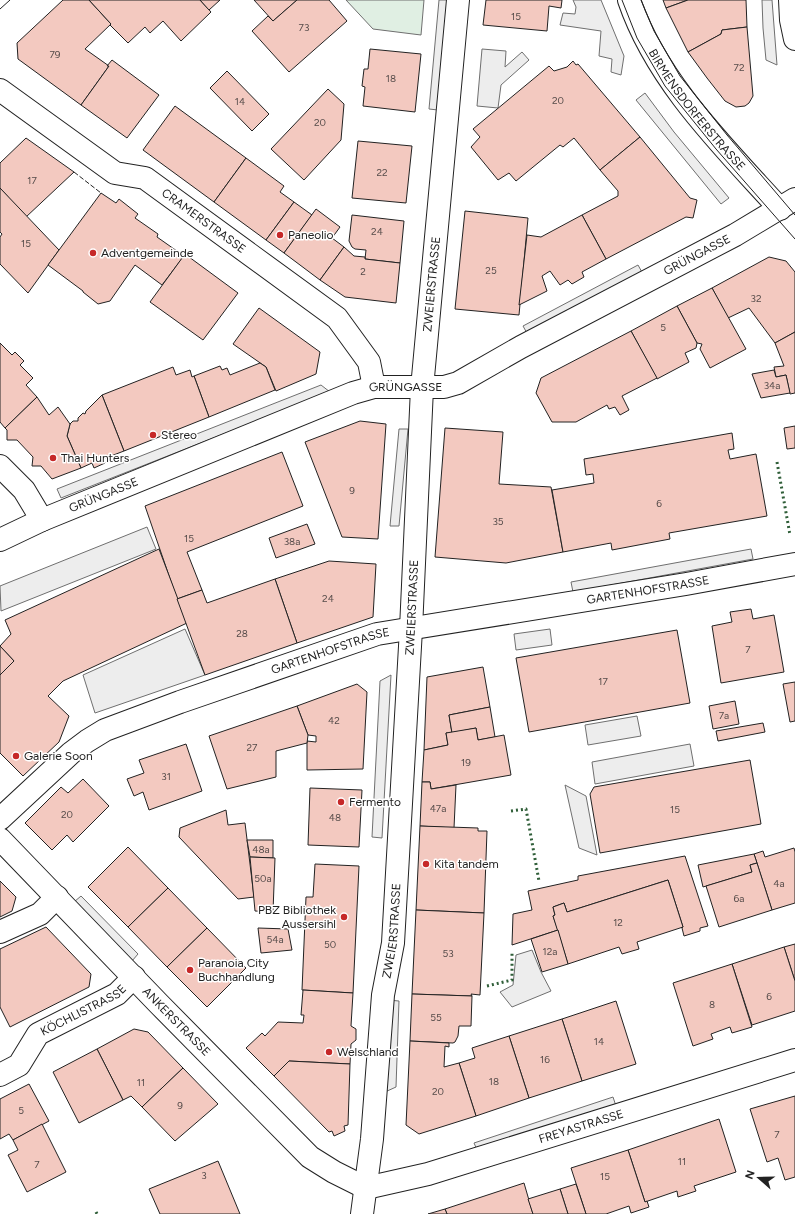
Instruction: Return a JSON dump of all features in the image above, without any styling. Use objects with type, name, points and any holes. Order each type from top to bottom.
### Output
[{"type":"street","name":"ZWEIERSTRASSE","points":[[362,1214],[372,1139],[383,995],[393,943],[411,629],[422,388],[458,0]]},
{"type":"street","name":"BIRMENSDORFERSTRASSE","points":[[629,0],[636,20],[656,58],[696,115],[787,204]]},
{"type":"street","points":[[790,0],[791,20],[795,39]]},
{"type":"street","name":"CRAMERSTRASSE","points":[[0,90],[115,173],[145,178],[337,318],[369,362],[374,387]]},
{"type":"street","name":"GRÜNGASSE","points":[[0,540],[42,520],[353,393],[374,387],[444,388],[458,383],[735,235],[787,204]]},
{"type":"street","points":[[0,466],[24,490],[42,520]]},
{"type":"street","name":"GARTENHOFSTRASSE","points":[[0,819],[71,753],[105,730],[180,702],[377,634],[686,584],[795,564]]},
{"type":"street","name":"ANKERSTRASSE","points":[[0,839],[310,1157],[334,1172],[366,1188]]},
{"type":"street","points":[[0,932],[40,914],[57,897]]},
{"type":"street","name":"KÖCHLISTRASSE","points":[[0,1075],[19,1065],[38,1034],[117,994],[134,977]]},
{"type":"street","name":"FREYASTRASSE","points":[[366,1188],[428,1174],[795,1060]]},
{"type":"green space","points":[[346,0],[424,0],[421,35],[373,29]]},
{"type":"shaded area","points":[[439,0],[448,0],[438,110],[429,109]]},
{"type":"shaded area","points":[[573,0],[601,0],[624,56],[621,75],[611,72],[612,59],[599,56],[601,31],[560,25],[563,13],[575,14],[576,7]]},
{"type":"shaded area","points":[[762,0],[772,0],[777,65],[766,60]]},
{"type":"shaded area","points":[[482,49],[506,51],[505,67],[522,52],[529,60],[501,85],[498,108],[477,106]]},
{"type":"shaded area","points":[[645,93],[674,132],[729,198],[721,204],[636,100]]},
{"type":"shaded area","points":[[638,265],[643,274],[528,335],[523,326]]},
{"type":"shaded area","points":[[321,385],[330,392],[61,498],[57,489]]},
{"type":"shaded area","points":[[399,429],[408,429],[399,526],[390,526]]},
{"type":"shaded area","points":[[147,527],[156,549],[1,611],[0,586]]},
{"type":"shaded area","points":[[751,549],[753,559],[573,592],[571,582]]},
{"type":"shaded area","points":[[185,629],[205,675],[95,713],[83,675]]},
{"type":"shaded area","points":[[550,629],[552,645],[516,650],[514,634]]},
{"type":"shaded area","points":[[391,675],[382,838],[372,837],[380,681]]},
{"type":"shaded area","points":[[637,716],[641,736],[588,745],[585,725]]},
{"type":"shaded area","points":[[690,744],[694,766],[595,784],[592,762]]},
{"type":"shaded area","points":[[565,785],[586,796],[597,855],[579,848]]},
{"type":"shaded area","points":[[81,896],[138,954],[132,961],[74,902]]},
{"type":"shaded area","points":[[532,950],[551,991],[512,1007],[500,992],[513,985],[516,955]]},
{"type":"shaded area","points":[[388,1000],[399,1001],[396,1087],[385,1092]]},
{"type":"shaded area","points":[[613,1097],[616,1106],[478,1152],[474,1143]]},
{"type":"building","points":[[63,0],[89,0],[111,24],[85,49],[109,66],[81,105],[18,59],[17,43]]},
{"type":"building","points":[[89,0],[200,0],[211,12],[181,41],[163,21],[150,33],[145,27],[128,43],[110,25],[111,24]]},
{"type":"building","points":[[200,0],[220,0],[209,10]]},
{"type":"building","points":[[254,0],[297,0],[273,21]]},
{"type":"building","points":[[297,0],[329,0],[347,21],[289,72],[252,31],[268,16],[273,21]]},
{"type":"building","points":[[486,0],[562,0],[561,8],[549,6],[547,31],[483,25]]},
{"type":"building","points":[[663,0],[688,0],[666,8]]},
{"type":"building","points":[[688,0],[746,0],[747,27],[722,30],[721,34],[688,52],[666,8]]},
{"type":"building","points":[[747,27],[753,96],[749,103],[745,106],[736,107],[725,101],[688,52],[721,34],[722,30]]},
{"type":"building","points":[[370,49],[421,54],[415,112],[363,106],[365,87],[362,86],[364,69],[368,69]]},
{"type":"building","points":[[112,60],[159,95],[127,138],[81,105]]},
{"type":"building","points":[[573,61],[576,65],[578,64],[640,137],[600,170],[574,138],[563,147],[560,145],[516,181],[509,173],[498,180],[471,147],[480,137],[473,129],[549,66],[554,71],[567,67]]},
{"type":"building","points":[[227,71],[269,114],[252,131],[210,88]]},
{"type":"building","points":[[328,89],[344,104],[341,140],[304,180],[271,149]]},
{"type":"building","points":[[175,106],[246,158],[214,202],[143,150]]},
{"type":"building","points":[[640,137],[690,198],[697,200],[693,218],[686,217],[606,259],[582,215],[618,196],[618,191],[600,170]]},
{"type":"building","points":[[26,138],[74,172],[26,217],[0,188],[0,163]]},
{"type":"building","points":[[358,141],[412,146],[406,203],[352,198]]},
{"type":"building","points":[[246,158],[284,186],[280,192],[294,202],[266,240],[214,202]]},
{"type":"building","points":[[0,188],[59,250],[28,293],[0,264],[0,237],[2,234],[0,232]]},
{"type":"building","points":[[101,193],[116,203],[119,199],[138,214],[135,218],[158,234],[157,237],[184,256],[162,285],[135,265],[110,301],[98,304],[48,265]]},
{"type":"building","points":[[294,202],[312,215],[284,253],[266,240]]},
{"type":"building","points":[[316,209],[340,227],[332,238],[344,247],[320,280],[284,253]]},
{"type":"building","points":[[465,211],[528,218],[519,315],[455,309]]},
{"type":"building","points":[[352,215],[404,221],[400,263],[365,259],[366,250],[355,249],[352,247],[349,241]]},
{"type":"building","points":[[582,215],[606,259],[582,272],[584,277],[572,284],[568,280],[560,285],[550,271],[542,276],[547,291],[519,305],[527,235],[541,237]]},
{"type":"building","points":[[344,247],[354,256],[365,257],[365,259],[400,263],[396,303],[345,297],[320,280]]},
{"type":"building","points":[[185,254],[238,293],[203,340],[150,302]]},
{"type":"building","points":[[769,257],[786,261],[795,272],[795,332],[775,343],[749,308],[728,318],[712,288]]},
{"type":"building","points":[[712,288],[746,349],[710,368],[700,349],[702,344],[697,343],[677,306]]},
{"type":"building","points":[[677,306],[697,343],[696,348],[685,353],[689,362],[657,379],[631,331]]},
{"type":"building","points":[[259,308],[320,352],[316,374],[276,391],[266,367],[233,344]]},
{"type":"building","points":[[631,331],[657,378],[622,396],[629,410],[620,415],[615,407],[609,409],[607,405],[576,422],[552,422],[536,393],[541,378]]},
{"type":"building","points":[[795,332],[795,393],[790,394],[786,375],[776,377],[774,367],[784,366],[775,343]]},
{"type":"building","points":[[0,343],[12,355],[15,352],[24,361],[20,365],[33,378],[26,385],[37,397],[5,428],[0,422]]},
{"type":"building","points":[[260,363],[266,367],[275,390],[209,417],[194,376],[220,366],[222,370],[227,368],[230,375]]},
{"type":"building","points":[[173,367],[176,375],[190,370],[192,377],[194,376],[209,417],[124,451],[102,395]]},
{"type":"building","points":[[774,370],[776,377],[786,375],[790,393],[761,398],[752,374]]},
{"type":"building","points":[[102,395],[124,451],[103,459],[105,463],[94,468],[92,463],[81,468],[67,436],[70,424],[73,421],[78,421],[78,418],[83,413],[85,414],[86,411]]},
{"type":"building","points":[[37,397],[49,415],[58,407],[70,424],[67,436],[81,468],[52,479],[41,466],[32,466],[33,457],[17,440],[7,440],[7,430],[5,428]]},
{"type":"building","points":[[360,421],[386,424],[378,539],[342,537],[305,442]]},
{"type":"building","points":[[795,426],[795,448],[787,449],[784,428]]},
{"type":"building","points":[[445,428],[503,432],[499,484],[551,487],[563,552],[506,563],[435,557]]},
{"type":"building","points":[[732,433],[734,449],[728,450],[730,459],[756,454],[767,516],[669,533],[670,539],[612,550],[611,543],[563,552],[552,490],[594,483],[593,474],[586,475],[584,459]]},
{"type":"building","points":[[282,452],[303,506],[187,552],[202,590],[177,599],[145,506]]},
{"type":"building","points":[[307,524],[315,544],[276,558],[269,538]]},
{"type":"building","points":[[159,549],[187,623],[63,681],[48,696],[69,716],[59,742],[23,776],[0,753],[0,675],[14,661],[0,646],[11,634],[5,620]]},
{"type":"building","points":[[329,561],[376,564],[373,617],[297,643],[275,579]]},
{"type":"building","points":[[275,579],[297,643],[205,675],[177,599],[202,590],[207,603]]},
{"type":"building","points":[[751,609],[753,619],[774,615],[784,672],[721,683],[712,626],[732,622],[730,612]]},
{"type":"building","points":[[677,630],[690,703],[529,732],[516,658]]},
{"type":"building","points":[[0,646],[14,661],[0,675]]},
{"type":"building","points":[[483,667],[490,707],[449,715],[452,733],[446,733],[448,745],[424,750],[427,677]]},
{"type":"building","points":[[795,682],[795,721],[790,722],[783,684]]},
{"type":"building","points":[[357,684],[367,692],[363,769],[307,770],[307,741],[316,742],[316,736],[308,735],[297,706]]},
{"type":"building","points":[[735,701],[739,724],[713,729],[709,706]]},
{"type":"building","points":[[297,706],[308,735],[307,743],[276,751],[276,777],[227,789],[209,736]]},
{"type":"building","points":[[490,707],[495,737],[478,740],[476,728],[452,733],[449,715]]},
{"type":"building","points":[[763,723],[765,732],[718,741],[716,731]]},
{"type":"building","points":[[476,728],[478,740],[504,735],[511,775],[431,789],[430,782],[422,782],[424,750],[448,745],[446,733]]},
{"type":"building","points":[[186,744],[202,791],[149,810],[143,792],[134,796],[127,779],[144,773],[139,760]]},
{"type":"building","points":[[750,760],[761,824],[600,853],[590,794],[594,787]]},
{"type":"building","points":[[83,779],[109,806],[73,842],[67,835],[52,850],[25,823],[61,787],[68,793]]},
{"type":"building","points":[[422,782],[430,782],[431,789],[456,785],[454,828],[420,826]]},
{"type":"building","points":[[310,788],[362,790],[359,847],[308,845]]},
{"type":"building","points":[[226,810],[228,825],[245,823],[254,897],[238,899],[179,837],[180,828]]},
{"type":"building","points":[[420,826],[478,828],[478,831],[487,831],[484,913],[416,910]]},
{"type":"building","points":[[247,840],[273,840],[273,858],[250,857]]},
{"type":"building","points":[[128,847],[168,888],[128,927],[88,887]]},
{"type":"building","points":[[794,848],[795,903],[772,910],[754,854],[763,851],[765,857]]},
{"type":"building","points":[[754,854],[757,863],[750,865],[752,872],[703,887],[698,865]]},
{"type":"building","points":[[685,856],[708,926],[700,928],[700,931],[684,936],[683,927],[668,880],[567,912],[564,903],[553,907],[555,915],[553,916],[558,930],[512,945],[513,914],[532,910],[528,891],[578,880],[578,876]]},
{"type":"building","points":[[250,857],[275,858],[273,912],[255,911]]},
{"type":"building","points":[[757,863],[772,910],[719,927],[706,886],[752,872],[750,865]]},
{"type":"building","points":[[315,864],[359,866],[353,993],[302,990],[306,897],[313,897]]},
{"type":"building","points":[[668,880],[683,927],[637,942],[639,949],[622,954],[619,947],[568,964],[553,916],[555,915],[553,907],[564,903],[567,912]]},
{"type":"building","points":[[0,881],[16,897],[12,911],[0,917]]},
{"type":"building","points":[[168,888],[207,928],[167,967],[128,927]]},
{"type":"building","points":[[416,910],[484,913],[480,995],[412,994]]},
{"type":"building","points":[[46,927],[91,974],[89,987],[10,1027],[0,1007],[0,949]]},
{"type":"building","points":[[207,928],[246,968],[207,1007],[167,967]]},
{"type":"building","points":[[258,928],[288,929],[292,950],[261,953]]},
{"type":"building","points":[[558,930],[568,964],[542,972],[531,939]]},
{"type":"building","points":[[795,944],[795,981],[784,947]]},
{"type":"building","points":[[784,947],[795,981],[795,1011],[752,1025],[732,964]]},
{"type":"building","points":[[732,964],[752,1027],[732,1033],[730,1027],[711,1034],[713,1039],[693,1046],[673,983]]},
{"type":"building","points":[[303,990],[353,993],[351,1026],[356,1029],[356,1040],[351,1044],[350,1064],[289,1061],[274,1076],[246,1048],[262,1033],[265,1036],[278,1022],[303,1023],[304,1015],[301,1015]]},
{"type":"building","points":[[412,994],[472,996],[471,1026],[459,1026],[458,1036],[453,1043],[410,1041]]},
{"type":"building","points":[[616,1001],[636,1064],[582,1081],[562,1019]]},
{"type":"building","points":[[562,1019],[582,1081],[529,1098],[509,1036]]},
{"type":"building","points":[[134,1029],[148,1032],[183,1068],[142,1107],[131,1096],[123,1100],[97,1049]]},
{"type":"building","points":[[509,1036],[529,1098],[476,1116],[459,1063],[475,1058],[472,1048]]},
{"type":"building","points":[[410,1041],[449,1043],[449,1047],[445,1046],[444,1067],[459,1063],[476,1116],[419,1134],[406,1125]]},
{"type":"building","points":[[97,1049],[123,1100],[79,1123],[53,1072]]},
{"type":"building","points":[[289,1061],[350,1064],[348,1125],[344,1126],[345,1131],[334,1136],[332,1131],[329,1132],[274,1076]]},
{"type":"building","points":[[183,1068],[218,1104],[175,1141],[142,1107]]},
{"type":"building","points":[[29,1084],[49,1121],[13,1140],[9,1134],[0,1139],[0,1099]]},
{"type":"building","points":[[795,1096],[795,1177],[785,1180],[778,1158],[767,1162],[750,1109]]},
{"type":"building","points":[[719,1119],[736,1172],[694,1186],[696,1191],[678,1197],[677,1191],[645,1202],[628,1150]]},
{"type":"building","points":[[42,1124],[66,1172],[27,1192],[8,1155],[18,1150],[13,1140]]},
{"type":"building","points":[[628,1150],[645,1202],[647,1201],[649,1207],[631,1213],[629,1206],[606,1214],[586,1214],[571,1168]]},
{"type":"building","points":[[218,1161],[240,1214],[160,1214],[149,1189]]},
{"type":"building","points":[[524,1183],[533,1214],[447,1214],[445,1209]]},
{"type":"building","points":[[576,1184],[586,1214],[568,1214],[560,1189]]},
{"type":"building","points":[[560,1189],[568,1214],[533,1214],[528,1199]]},
{"type":"building","points":[[445,1209],[447,1214],[428,1214]]},
{"type":"tram line","points":[[0,9],[10,0]]},
{"type":"tram line","points":[[622,0],[637,38],[665,86],[716,149],[795,239]]},
{"type":"tram line","points":[[641,0],[654,31],[680,76],[727,135],[795,215]]},
{"type":"hedge","points":[[777,462],[790,535]]},
{"type":"hedge","points":[[511,811],[526,809],[539,881]]},
{"type":"hedge","points":[[487,986],[512,980],[512,952]]},
{"type":"fence","points":[[74,172],[101,193]]},
{"type":"place","name":"Paneolio","points":[[280,235]]},
{"type":"place","name":"Adventgemeinde","points":[[93,253]]},
{"type":"place","name":"Stereo","points":[[153,435]]},
{"type":"place","name":"Thai Hunters","points":[[53,458]]},
{"type":"place","name":"Galerie Soon","points":[[16,756]]},
{"type":"place","name":"Fermento","points":[[341,802]]},
{"type":"place","name":"Kita tandem","points":[[426,864]]},
{"type":"place","name":"PBZ Bibliothek Aussersihl","points":[[344,917]]},
{"type":"place","name":"Paranoia City Buchhandlung","points":[[190,970]]},
{"type":"place","name":"Welschland","points":[[329,1052]]}]
